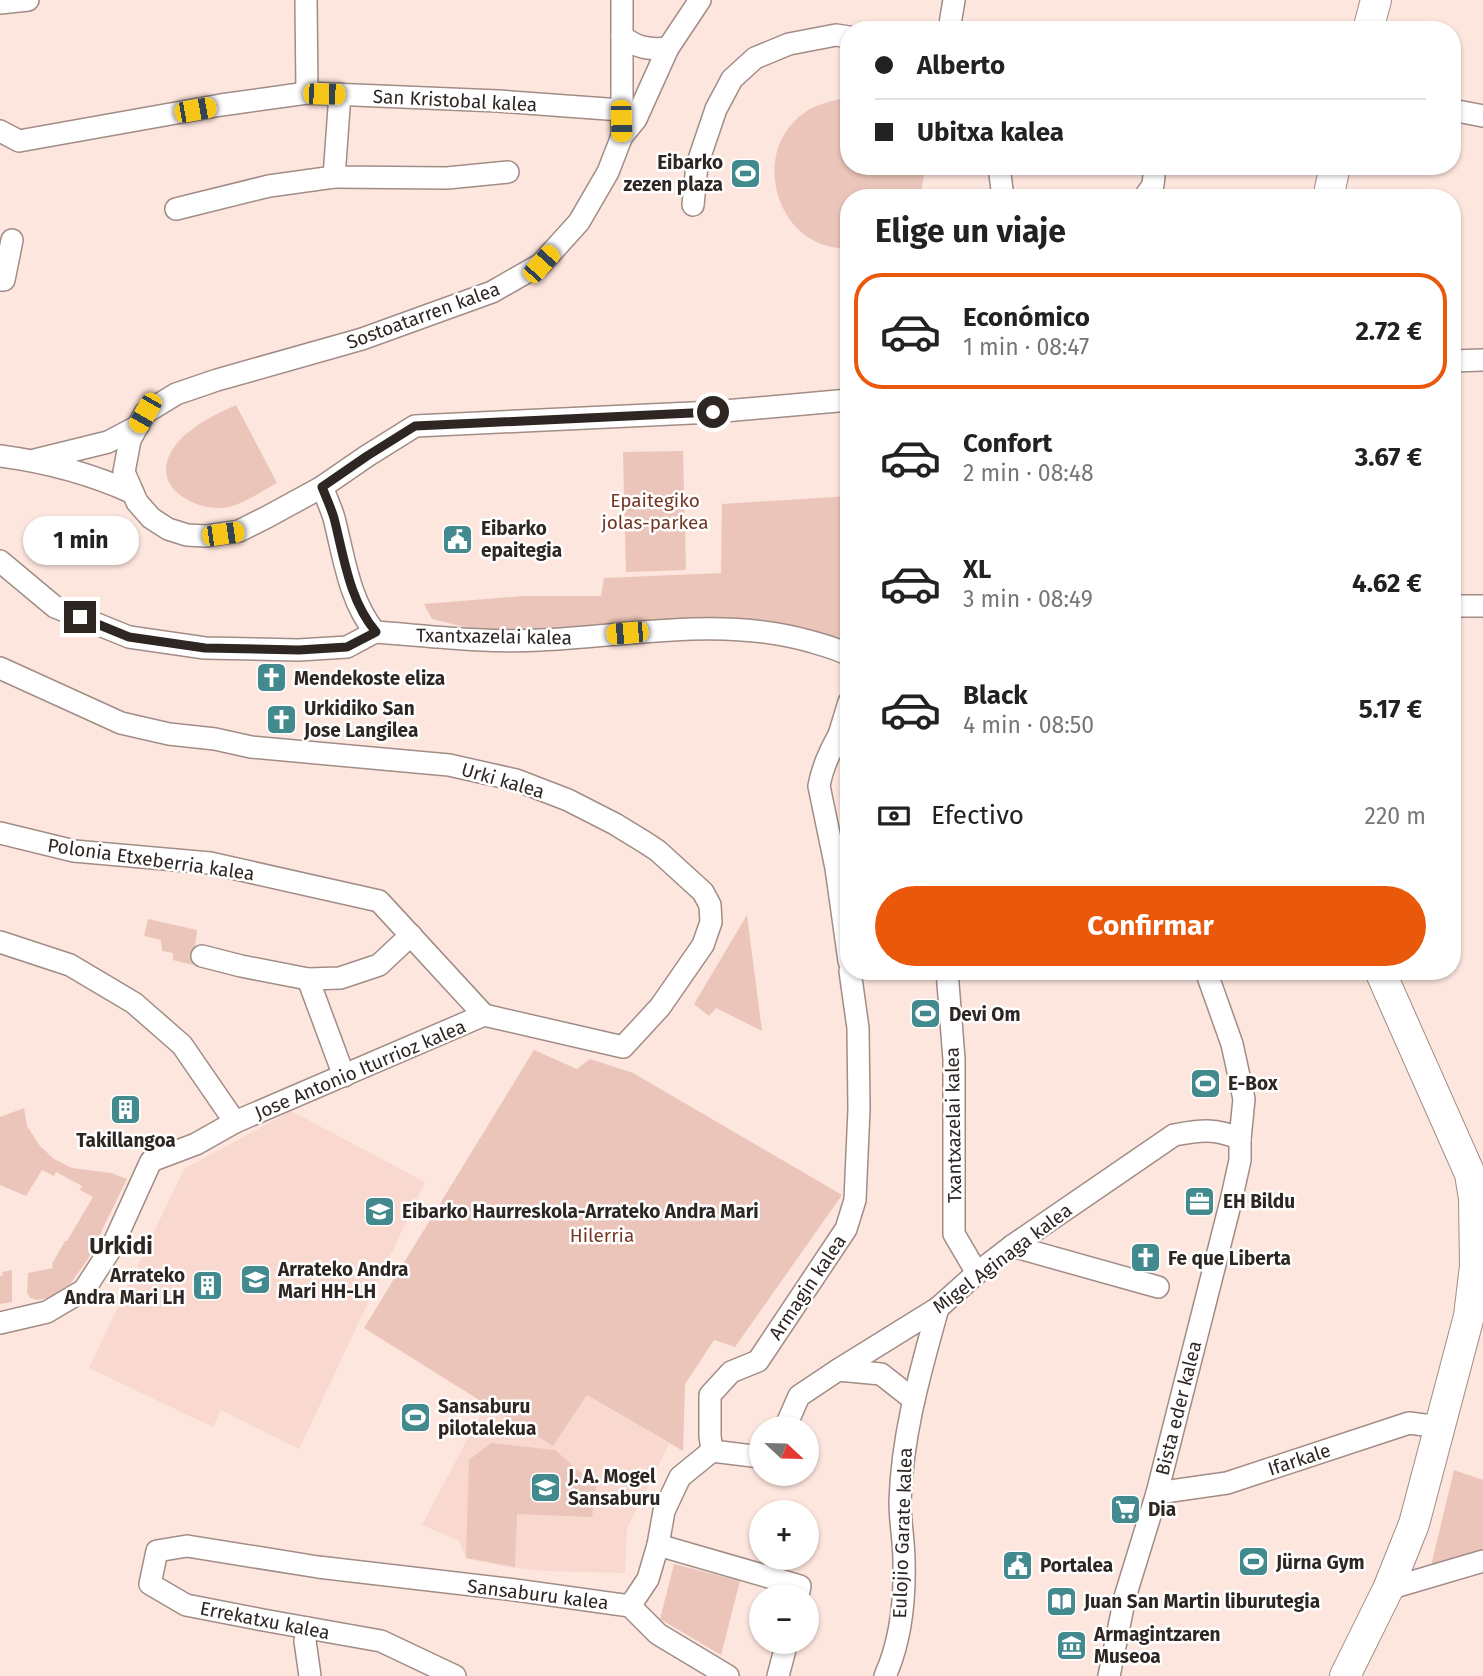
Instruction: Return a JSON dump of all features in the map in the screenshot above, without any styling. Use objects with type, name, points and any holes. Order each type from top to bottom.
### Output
[{"type":"street","points":[[0,3],[28,0]]},
{"type":"street","points":[[306,0],[307,93]]},
{"type":"street","name":"Sostoatarren kalea","points":[[622,0],[622,136]]},
{"type":"street","name":"Sostoatarren kalea","points":[[138,426],[145,413],[176,394],[362,339],[492,292],[541,264],[579,222],[608,172],[622,136],[636,119],[668,48],[700,0]]},
{"type":"street","points":[[950,21],[954,0]]},
{"type":"street","points":[[1370,21],[1376,0]]},
{"type":"street","points":[[622,36],[632,44],[646,49],[668,48]]},
{"type":"street","points":[[693,205],[697,164],[716,109],[733,79],[755,58],[789,44],[840,36]]},
{"type":"street","name":"San Kristobal kalea","points":[[0,131],[19,141],[220,105],[307,93],[621,110]]},
{"type":"street","points":[[334,177],[340,94]]},
{"type":"street","points":[[1461,112],[1483,116]]},
{"type":"street","points":[[176,209],[269,186],[334,177],[447,178],[508,172]]},
{"type":"street","points":[[0,280],[4,280],[12,240]]},
{"type":"street","points":[[1461,361],[1483,360]]},
{"type":"street","points":[[138,426],[130,440],[124,472],[137,502],[151,518],[168,529],[187,535],[206,536],[239,531],[322,487],[415,426],[713,412],[840,401]]},
{"type":"street","points":[[33,460],[107,442],[138,426]]},
{"type":"street","points":[[0,456],[33,460],[133,493]]},
{"type":"street","points":[[0,561],[55,607],[129,637],[205,648],[299,650],[347,647],[376,632],[364,618],[355,595],[322,487]]},
{"type":"street","points":[[1461,606],[1483,606]]},
{"type":"street","name":"Txantxazelai kalea","points":[[376,632],[472,639],[538,640],[696,628],[765,632],[840,650]]},
{"type":"street","name":"Urki kalea","points":[[0,668],[121,723],[169,734],[215,739],[251,747],[449,765],[516,779],[568,800],[646,843],[703,892],[710,905],[712,922],[703,945],[660,1007],[623,1047],[484,1015]]},
{"type":"street","points":[[840,738],[821,776],[819,786],[840,897]]},
{"type":"street","name":"Polonia Etxeberria kalea","points":[[0,833],[74,851],[211,863],[379,901],[484,1015]]},
{"type":"street","points":[[202,956],[308,979],[340,978],[379,965],[411,935]]},
{"type":"street","points":[[0,942],[71,965],[134,1003],[183,1045],[235,1122]]},
{"type":"street","points":[[308,979],[344,1076]]},
{"type":"street","name":"Armagin kalea","points":[[712,1451],[710,1395],[731,1372],[758,1361],[846,1228],[855,1200],[859,1109],[858,1027],[851,980]]},
{"type":"street","name":"Txantxazelai kalea","points":[[948,980],[954,1059],[954,1234],[977,1272]]},
{"type":"street","name":"Bista eder kalea","points":[[1109,1676],[1125,1597],[1157,1493],[1240,1160],[1244,1099],[1232,1044],[1209,980]]},
{"type":"street","points":[[1345,1676],[1388,1589],[1414,1524],[1469,1316],[1475,1266],[1474,1198],[1470,1174],[1384,980]]},
{"type":"street","name":"Jose Antonio Iturrioz kalea","points":[[0,1323],[47,1312],[84,1290],[112,1247],[151,1161],[196,1144],[235,1122],[484,1015]]},
{"type":"street","name":"Migel Aginaga kalea","points":[[790,1416],[799,1396],[938,1308],[977,1272],[1012,1246],[1174,1135],[1199,1130],[1225,1132],[1240,1139]]},
{"type":"street","points":[[1012,1246],[1158,1287]]},
{"type":"street","name":"Eulojio Garate kalea","points":[[885,1676],[892,1661],[902,1615],[904,1560],[900,1504],[907,1430],[938,1308]]},
{"type":"street","points":[[838,1370],[881,1374],[914,1401]]},
{"type":"street","name":"Ifarkale","points":[[1157,1493],[1227,1483],[1409,1423],[1440,1427]]},
{"type":"street","points":[[630,1606],[649,1579],[664,1511],[680,1477],[712,1451],[749,1456]]},
{"type":"street","points":[[658,1545],[793,1584]]},
{"type":"street","name":"Errekatxu kalea","points":[[409,1579],[187,1546],[157,1551],[150,1584],[187,1605],[381,1641],[455,1676]]},
{"type":"street","points":[[1388,1589],[1483,1561]]},
{"type":"street","name":"Sansaburu kalea","points":[[409,1579],[630,1606],[657,1634],[728,1676]]},
{"type":"street","points":[[307,1628],[305,1641],[310,1676]]},
{"type":"street","points":[[778,1676],[784,1654]]},
{"type":"shaded area","name":"Arrateko Andra Mari HH-LH","points":[[291,1111],[425,1182],[299,1449],[221,1410],[213,1427],[89,1368],[184,1169]]},
{"type":"shaded area","name":"J. A. Mogel Sansaburu","points":[[587,1395],[669,1444],[627,1528],[625,1573],[545,1571],[507,1567],[466,1558],[459,1541],[422,1525],[486,1404],[553,1446]]},
{"type":"green space","points":[[840,99],[840,175],[924,176],[922,189],[840,189],[840,247],[825,246],[805,236],[790,220],[780,200],[775,178],[776,155],[784,134],[805,112]]},
{"type":"green space","points":[[236,405],[277,483],[229,507],[211,508],[194,503],[183,497],[168,481],[166,473],[170,455],[190,431],[212,416]]},
{"type":"green space","name":"Epaitegiko jolas-parkea","points":[[683,451],[686,570],[626,572],[623,452]]},
{"type":"green space","points":[[840,497],[840,639],[819,633],[493,634],[432,619],[424,604],[523,596],[601,596],[604,578],[721,573],[722,504]]},
{"type":"green space","points":[[747,915],[762,1031],[716,1008],[709,1016],[694,1004]]},
{"type":"green space","points":[[148,919],[197,930],[193,965],[173,960],[173,953],[162,951],[161,940],[144,936]]},
{"type":"green space","name":"Hilerria","points":[[534,1050],[577,1069],[590,1059],[633,1073],[842,1195],[735,1347],[714,1340],[685,1384],[683,1451],[587,1395],[553,1446],[364,1328]]},
{"type":"green space","points":[[24,1108],[27,1126],[40,1146],[54,1159],[72,1168],[111,1173],[127,1179],[88,1259],[70,1284],[49,1298],[37,1300],[30,1298],[27,1292],[28,1273],[53,1268],[52,1264],[93,1197],[80,1190],[82,1186],[56,1172],[54,1176],[42,1170],[26,1196],[0,1185],[0,1117]]},
{"type":"green space","points":[[12,1270],[12,1302],[0,1304],[0,1276],[3,1275],[2,1272]]},
{"type":"green space","points":[[491,1443],[555,1450],[596,1486],[592,1517],[517,1514],[515,1567],[466,1558],[469,1460]]},
{"type":"green space","points":[[1454,1470],[1483,1480],[1483,1551],[1433,1566],[1432,1562]]},
{"type":"green space","points":[[674,1564],[740,1581],[721,1655],[660,1619]]},
{"type":"place","name":"Eibarko zezen plaza","points":[[746,173]]},
{"type":"place","name":"Eibarko epaitegia","points":[[458,539]]},
{"type":"place","name":"Mendekoste eliza","points":[[271,678]]},
{"type":"place","name":"Urkidiko San Jose Langilea","points":[[281,719]]},
{"type":"place","name":"Devi Om","points":[[926,1014]]},
{"type":"place","name":"E-Box","points":[[1205,1083]]},
{"type":"place","name":"Takillangoa","points":[[126,1109]]},
{"type":"place","name":"EH Bildu","points":[[1200,1201]]},
{"type":"place","name":"Eibarko Haurreskola-Arrateko Andra Mari","points":[[379,1211]]},
{"type":"place","name":"Fe que Liberta","points":[[1145,1258]]},
{"type":"place","name":"Arrateko Andra Mari HH-LH","points":[[255,1280]]},
{"type":"place","name":"Arrateko Andra Mari LH","points":[[208,1286]]},
{"type":"place","name":"Sansaburu pilotalekua","points":[[415,1417]]},
{"type":"place","name":"J. A. Mogel Sansaburu","points":[[545,1487]]},
{"type":"place","name":"Dia","points":[[1125,1509]]},
{"type":"place","name":"Jürna Gym","points":[[1253,1562]]},
{"type":"place","name":"Portalea","points":[[1017,1565]]},
{"type":"place","name":"Juan San Martin liburutegia","points":[[1061,1601]]},
{"type":"place","name":"Armagintzaren Museoa","points":[[1071,1645]]},
{"type":"district","name":"Urkidi","points":[[121,1246]]},
{"type":"route","points":[[80,617],[129,637],[205,648],[299,650],[347,647],[376,632],[364,618],[351,584],[322,487],[367,456],[415,426],[713,412]]}]
